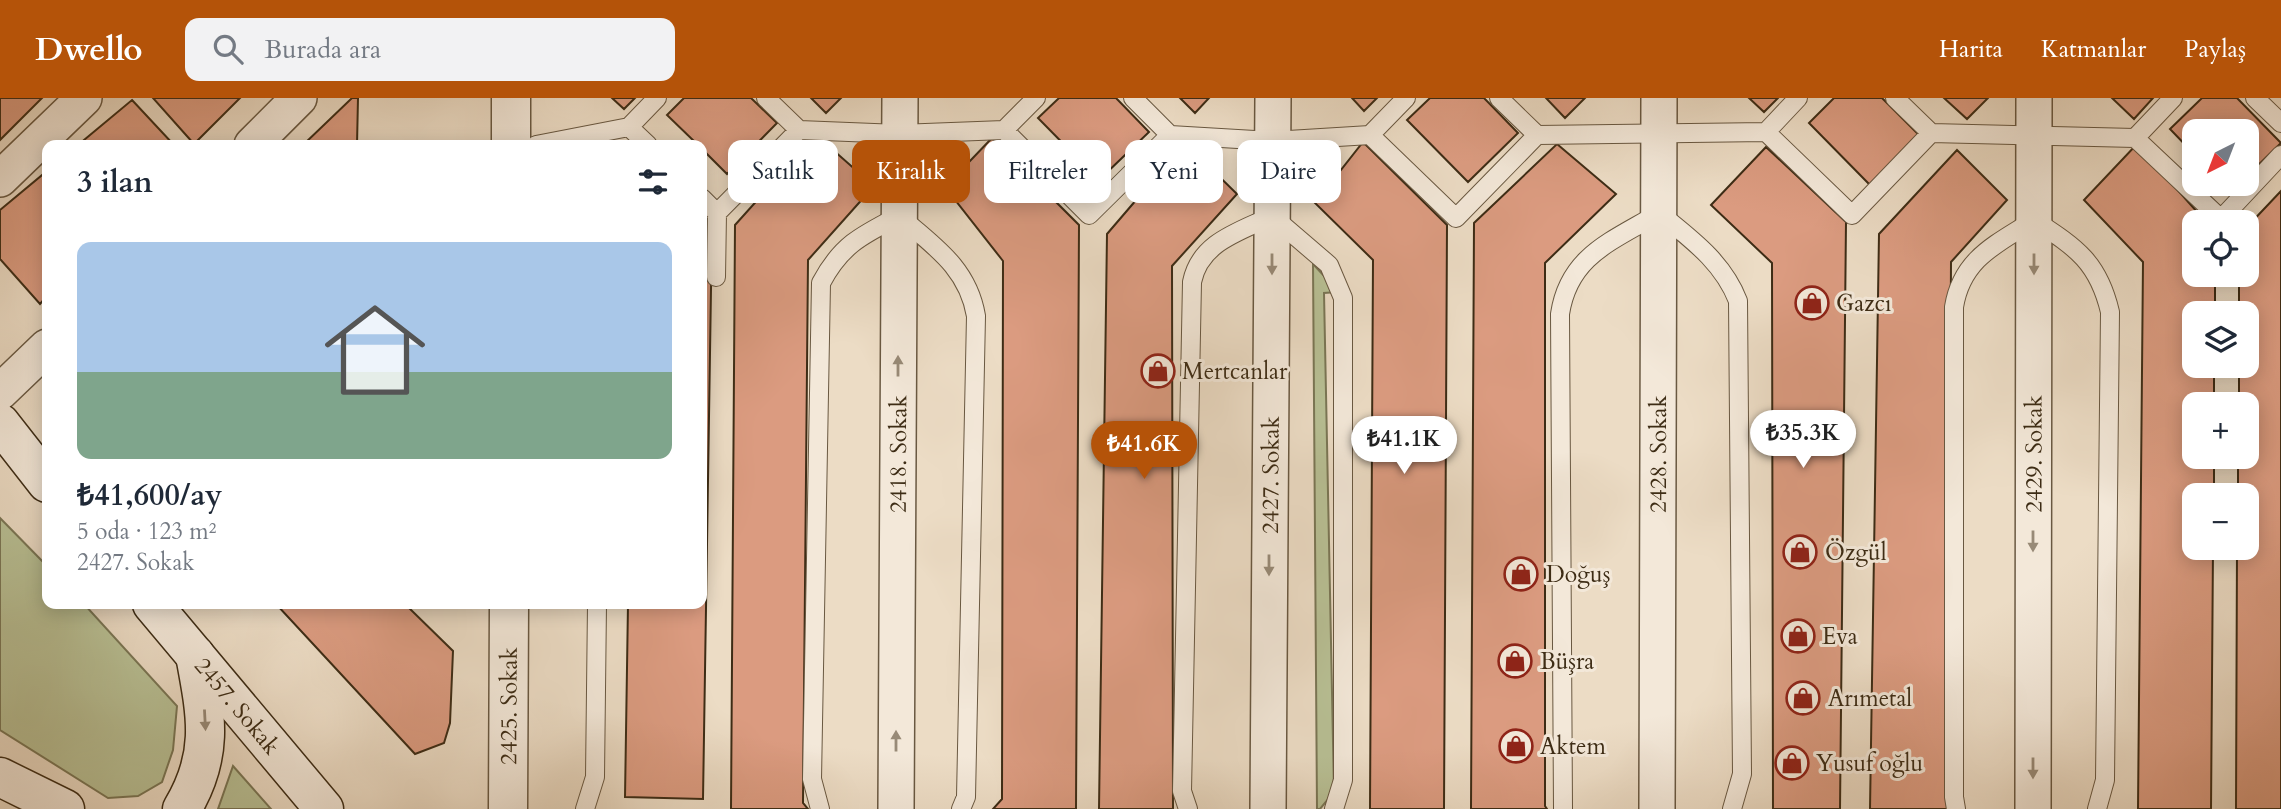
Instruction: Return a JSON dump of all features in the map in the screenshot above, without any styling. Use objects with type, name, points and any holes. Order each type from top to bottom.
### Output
[{"type":"main road","points":[[511,98],[511,140]]},
{"type":"main road","points":[[0,423],[42,476]]},
{"type":"main road","name":"2457. Sokak","points":[[156,609],[324,809]]},
{"type":"main road","name":"2425. Sokak","points":[[508,809],[509,609]]},
{"type":"main road","points":[[182,809],[198,783],[206,745],[204,704],[195,653]]},
{"type":"main road","points":[[0,777],[65,809]]},
{"type":"main road","points":[[0,783],[30,809]]},
{"type":"street","points":[[0,179],[84,98]]},
{"type":"street","points":[[256,140],[299,98]]},
{"type":"street","name":"2418. Sokak","points":[[896,809],[900,98]]},
{"type":"street","name":"2427. Sokak","points":[[1272,140],[1273,98]]},
{"type":"street","name":"2428. Sokak","points":[[1657,809],[1659,98]]},
{"type":"street","name":"2429. Sokak","points":[[2033,809],[2034,98]]},
{"type":"street","name":"2427. Sokak","points":[[1268,809],[1272,203]]},
{"type":"street","points":[[0,392],[42,352]]},
{"type":"lane","points":[[562,140],[629,127],[657,98]]},
{"type":"lane","points":[[766,98],[799,130],[899,134],[1004,130],[1036,98]]},
{"type":"lane","points":[[1133,98],[1170,135],[1255,140]]},
{"type":"lane","points":[[1288,140],[1370,135],[1406,98]]},
{"type":"lane","points":[[1499,98],[1537,135]]},
{"type":"lane","points":[[1766,132],[1798,98]]},
{"type":"lane","points":[[1895,98],[1931,133],[2135,138],[2221,219],[2281,155]]},
{"type":"lane","points":[[2135,138],[2173,98]]},
{"type":"lane","points":[[2255,98],[2281,122]]},
{"type":"lane","points":[[629,127],[643,140]]},
{"type":"lane","points":[[716,276],[717,213],[799,130]]},
{"type":"lane","points":[[1004,130],[1089,215],[1170,135]]},
{"type":"lane","points":[[1370,135],[1456,218],[1537,135],[1766,132],[1852,215],[1931,133]]},
{"type":"lane","points":[[707,203],[717,213]]},
{"type":"lane","points":[[1563,809],[1561,305],[1568,281],[1579,265],[1593,252],[1659,213],[1711,257],[1732,285],[1738,301],[1742,774],[1732,809]]},
{"type":"lane","points":[[820,809],[813,779],[821,283],[839,254],[854,240],[899,216],[962,273],[970,287],[976,316],[966,796],[961,809]]},
{"type":"lane","points":[[1188,809],[1182,791],[1192,282],[1199,261],[1215,244],[1272,216],[1329,265],[1343,298],[1343,780],[1334,809]]},
{"type":"lane","points":[[1956,809],[1954,307],[1961,279],[1970,266],[1982,254],[2034,220],[2085,256],[2105,291],[2110,312],[2105,780],[2097,809]]},
{"type":"lane","points":[[584,809],[595,777],[597,609]]},
{"type":"green space","points":[[1313,264],[1339,292],[1324,293],[1334,792],[1320,809],[1317,809]]},
{"type":"green space","points":[[0,518],[42,561],[42,609],[89,609],[177,706],[173,750],[162,782],[138,796],[108,798],[0,730]]},
{"type":"green space","points":[[233,766],[271,809],[218,809]]},
{"type":"building","points":[[0,98],[42,98],[0,140]]},
{"type":"building","points":[[153,98],[240,98],[198,140],[190,140]]},
{"type":"building","points":[[352,98],[358,98],[357,140],[308,140]]},
{"type":"building","points":[[612,98],[635,98],[624,109]]},
{"type":"building","points":[[684,98],[751,98],[777,123],[760,140],[728,140],[727,174],[707,154],[707,140],[693,140],[667,115]]},
{"type":"building","points":[[811,98],[841,98],[826,113]]},
{"type":"building","points":[[1059,98],[1116,98],[1149,132],[1141,140],[1125,140],[1125,155],[1111,168],[1111,140],[1060,140],[1038,118]]},
{"type":"building","points":[[1180,98],[1209,98],[1195,113]]},
{"type":"building","points":[[1352,98],[1377,98],[1364,111]]},
{"type":"building","points":[[1430,98],[1484,98],[1518,133],[1468,182],[1407,120]]},
{"type":"building","points":[[1546,98],[1585,98],[1565,118]]},
{"type":"building","points":[[1749,98],[1778,98],[1764,112]]},
{"type":"building","points":[[1834,98],[1882,98],[1920,136],[1870,185],[1809,123]]},
{"type":"building","points":[[1944,98],[1988,98],[1967,119]]},
{"type":"building","points":[[2112,98],[2153,98],[2134,119]]},
{"type":"building","points":[[2202,98],[2237,98],[2258,119],[2182,119],[2182,142],[2170,129]]},
{"type":"building","points":[[132,100],[169,140],[84,140]]},
{"type":"building","points":[[2259,120],[2281,143],[2259,164]]},
{"type":"building","points":[[1363,142],[1447,225],[1444,809],[1370,809],[1373,260],[1315,203],[1341,203],[1341,170]]},
{"type":"building","points":[[1557,144],[1616,194],[1545,263],[1547,809],[1471,809],[1474,223]]},
{"type":"building","points":[[2137,144],[2195,210],[2182,210],[2182,287],[2215,287],[2215,301],[2182,301],[2182,378],[2214,378],[2214,392],[2182,392],[2182,469],[2214,469],[2214,483],[2182,483],[2182,560],[2213,560],[2211,809],[2138,809],[2143,262],[2084,200]]},
{"type":"building","points":[[984,146],[984,203],[1057,203],[1079,225],[1076,809],[993,809],[1002,799],[1003,261],[958,203],[970,203],[970,161]]},
{"type":"building","points":[[1766,147],[1846,222],[1840,809],[1773,809],[1772,263],[1711,205]]},
{"type":"building","points":[[1957,150],[2007,200],[1951,262],[1948,809],[1870,809],[1879,234]]},
{"type":"building","points":[[838,154],[852,167],[852,203],[859,203],[808,260],[803,803],[808,809],[731,809],[735,225],[755,203],[838,203]]},
{"type":"building","points":[[42,175],[40,304],[0,259],[0,210]]},
{"type":"building","points":[[1223,180],[1237,194],[1172,266],[1173,809],[1099,809],[1107,234],[1134,203],[1223,203]]},
{"type":"building","points":[[2281,191],[2281,809],[2236,809],[2237,560],[2259,560],[2259,483],[2238,483],[2238,469],[2259,469],[2259,392],[2239,392],[2239,378],[2259,378],[2259,301],[2239,301],[2239,287],[2259,287],[2259,214]]},
{"type":"building","points":[[707,220],[712,225],[707,544]]},
{"type":"building","points":[[281,609],[410,609],[453,651],[450,723],[444,743],[415,754]]},
{"type":"building","points":[[628,609],[706,609],[703,799],[625,797]]},
{"type":"place","name":"Gazcı","points":[[1812,303]]},
{"type":"place","name":"Mertcanlar","points":[[1158,371]]},
{"type":"place","name":"Özgül","points":[[1800,552]]},
{"type":"place","name":"Doğuş","points":[[1521,574]]},
{"type":"place","name":"Eva","points":[[1798,636]]},
{"type":"place","name":"Büşra","points":[[1515,661]]},
{"type":"place","name":"Arımetal","points":[[1803,698]]},
{"type":"place","name":"Aktem","points":[[1516,746]]},
{"type":"place","name":"Yusuf oğlu","points":[[1792,763]]}]
